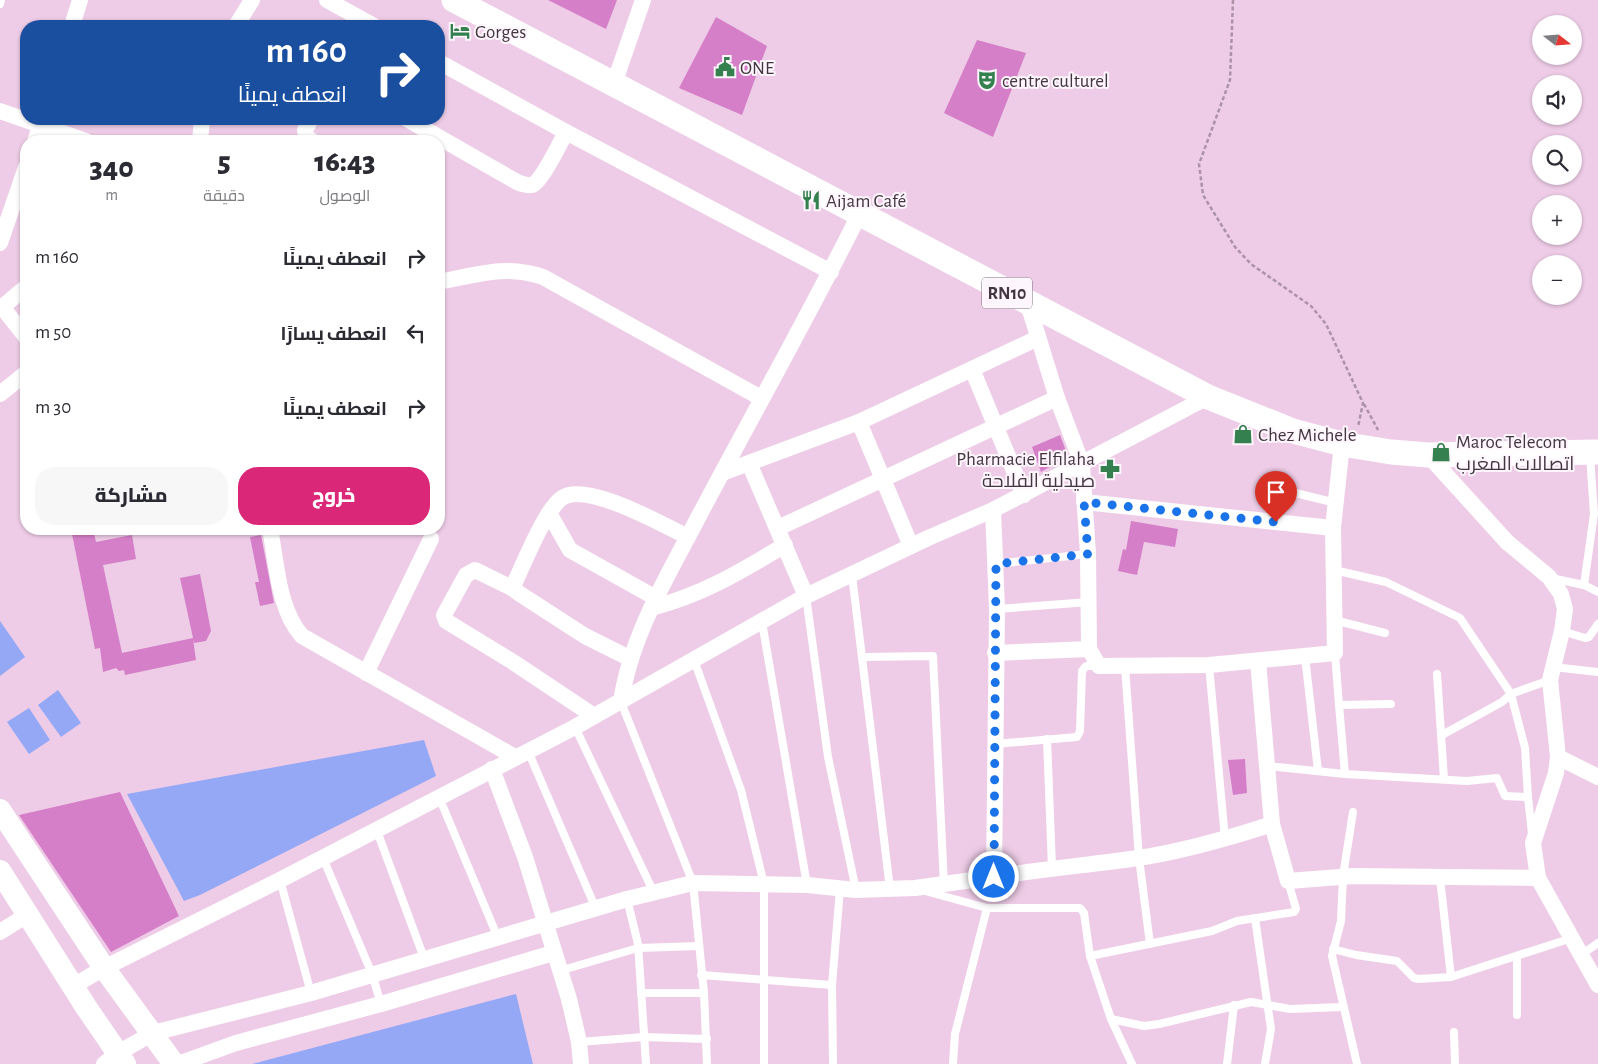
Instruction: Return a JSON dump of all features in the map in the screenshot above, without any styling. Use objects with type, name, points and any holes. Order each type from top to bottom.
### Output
[{"type":"main road","name":"RN10","points":[[454,0],[1208,398],[1293,430],[1349,445],[1391,452],[1428,455],[1594,452]]},
{"type":"street","points":[[74,20],[80,0]]},
{"type":"street","points":[[242,20],[252,0]]},
{"type":"street","points":[[326,0],[363,20]]},
{"type":"street","points":[[614,84],[643,0]]},
{"type":"street","points":[[445,65],[566,132],[831,272]]},
{"type":"street","points":[[0,111],[20,116]]},
{"type":"street","points":[[49,125],[72,135]]},
{"type":"street","points":[[417,125],[435,135]]},
{"type":"street","points":[[445,141],[527,186],[534,184],[540,178],[566,132]]},
{"type":"street","points":[[0,243],[4,220],[20,181]]},
{"type":"street","points":[[621,702],[624,682],[631,659],[653,603],[761,398],[831,272],[860,213]]},
{"type":"street","points":[[445,281],[506,269],[534,274],[761,398]]},
{"type":"street","points":[[20,292],[1,308],[20,329]]},
{"type":"street","points":[[1028,304],[1057,398],[1082,464],[1088,554],[1089,649],[1099,666],[1209,665],[1335,653],[1334,528],[1336,503],[1349,445]]},
{"type":"street","points":[[722,473],[859,422],[1038,338]]},
{"type":"street","points":[[972,369],[1024,495]]},
{"type":"street","points":[[0,394],[20,378]]},
{"type":"street","points":[[778,528],[1057,398]]},
{"type":"street","points":[[73,986],[104,968],[377,831],[621,702],[806,596],[1024,495],[1208,398]]},
{"type":"street","points":[[859,422],[911,546]]},
{"type":"street","points":[[1428,455],[1507,542],[1549,577],[1561,594],[1565,609],[1562,631],[1551,673],[1558,757],[1556,773],[1534,843],[1538,878],[1598,985]]},
{"type":"street","points":[[749,463],[806,596]]},
{"type":"street","points":[[512,588],[549,513],[563,497],[584,494],[617,503],[688,537]]},
{"type":"street","points":[[1084,502],[1334,528]]},
{"type":"street","points":[[993,510],[997,610],[995,653],[994,877]]},
{"type":"street","points":[[549,513],[570,550],[653,603],[677,602],[718,585],[785,545]]},
{"type":"street","points":[[271,535],[286,611],[292,624],[302,636],[366,673],[522,754]]},
{"type":"street","points":[[366,673],[431,539]]},
{"type":"street","points":[[594,716],[513,662],[446,621],[444,616],[466,575],[470,571],[475,570],[512,588],[585,636],[631,659]]},
{"type":"street","points":[[995,653],[1089,649]]},
{"type":"street","points":[[1258,661],[1272,824],[1288,881],[1343,876],[1538,878]]},
{"type":"street","points":[[1558,757],[1598,777]]},
{"type":"street","points":[[492,769],[525,856],[553,953],[569,999],[579,1042],[581,1064]]},
{"type":"street","points":[[0,810],[104,968],[174,1064]]},
{"type":"street","points":[[0,871],[73,986],[116,1060],[153,1033],[311,993],[424,958],[545,925],[627,899],[693,883],[807,885],[848,890],[915,888],[1052,867],[1139,858],[1225,839],[1272,824]]},
{"type":"street","points":[[0,932],[27,915]]},
{"type":"street","points":[[178,1064],[236,1043],[380,1004],[553,953]]},
{"type":"lane","points":[[0,4],[1,0]]},
{"type":"lane","points":[[1584,585],[1594,514],[1594,452]]},
{"type":"lane","points":[[1271,487],[1336,503]]},
{"type":"lane","points":[[996,564],[1088,554]]},
{"type":"lane","points":[[1334,570],[1386,582],[1460,618],[1510,694],[1525,748],[1528,797],[1534,843]]},
{"type":"lane","points":[[852,575],[890,889]]},
{"type":"lane","points":[[1549,577],[1584,585],[1598,592]]},
{"type":"lane","points":[[806,596],[848,890],[832,985],[833,1064]]},
{"type":"lane","points":[[997,610],[1089,602]]},
{"type":"lane","points":[[1334,620],[1385,633]]},
{"type":"lane","points":[[762,622],[807,885]]},
{"type":"lane","points":[[1562,631],[1589,638],[1598,624]]},
{"type":"lane","points":[[1335,653],[1345,774]]},
{"type":"lane","points":[[862,657],[933,656],[944,885]]},
{"type":"lane","points":[[1305,656],[1318,770]]},
{"type":"lane","points":[[694,660],[740,790],[764,884],[764,1064]]},
{"type":"lane","points":[[1209,665],[1225,839]]},
{"type":"lane","points":[[994,744],[1047,739],[1073,739],[1080,734],[1082,670],[1086,666],[1099,666]]},
{"type":"lane","points":[[1125,667],[1139,858],[1150,944]]},
{"type":"lane","points":[[1442,735],[1502,702],[1510,694],[1551,673],[1598,672]]},
{"type":"lane","points":[[1437,674],[1444,779]]},
{"type":"lane","points":[[621,702],[693,883],[704,993],[707,1064]]},
{"type":"lane","points":[[1339,705],[1391,704]]},
{"type":"lane","points":[[574,727],[654,893]]},
{"type":"lane","points":[[1047,739],[1052,867]]},
{"type":"lane","points":[[522,754],[596,909]]},
{"type":"lane","points":[[1268,766],[1345,774],[1467,781],[1497,778],[1506,796],[1528,797]]},
{"type":"lane","points":[[439,797],[498,938]]},
{"type":"lane","points":[[1354,812],[1343,876],[1341,921],[1332,956],[1342,1007],[1357,1064]]},
{"type":"lane","points":[[377,831],[424,958]]},
{"type":"lane","points":[[323,858],[372,974],[380,1004]]},
{"type":"lane","points":[[1440,878],[1451,976]]},
{"type":"lane","points":[[280,880],[311,993]]},
{"type":"lane","points":[[1090,956],[1212,931],[1227,924],[1254,918],[1296,911],[1288,881]]},
{"type":"lane","points":[[915,888],[987,908],[1080,908],[1084,913],[1090,956],[1111,1019],[1132,1064]]},
{"type":"lane","points":[[627,899],[638,948],[646,1064]]},
{"type":"lane","points":[[953,1064],[955,1034],[987,908]]},
{"type":"lane","points":[[1254,918],[1271,1029],[1266,1064]]},
{"type":"lane","points":[[1333,949],[1397,962],[1418,979],[1451,976],[1517,957],[1572,938]]},
{"type":"lane","points":[[1580,955],[1598,943]]},
{"type":"lane","points":[[559,971],[638,948],[699,946]]},
{"type":"lane","points":[[1517,957],[1517,1015]]},
{"type":"lane","points":[[701,975],[764,978],[832,985]]},
{"type":"lane","points":[[641,993],[704,993]]},
{"type":"lane","points":[[1111,1019],[1144,1026],[1175,1021],[1234,1005],[1258,1002],[1269,1007],[1290,1009],[1342,1007]]},
{"type":"lane","points":[[1227,1064],[1234,1005]]},
{"type":"lane","points":[[1454,1032],[1455,1064]]},
{"type":"lane","points":[[579,1042],[644,1037],[707,1039]]},
{"type":"path","points":[[1233,0],[1230,80],[1199,164],[1203,195],[1235,247],[1251,264],[1311,306],[1326,324],[1363,403],[1391,452]]},
{"type":"path","points":[[1349,445],[1363,403]]},
{"type":"shaded area","points":[[0,621],[25,657],[0,676]]},
{"type":"shaded area","points":[[58,690],[81,723],[61,737],[38,705]]},
{"type":"shaded area","points":[[29,708],[50,740],[29,754],[7,722]]},
{"type":"shaded area","points":[[424,740],[436,776],[200,895],[184,901],[127,794]]},
{"type":"shaded area","points":[[516,994],[533,1064],[252,1064]]},
{"type":"building","points":[[548,0],[617,0],[606,29]]},
{"type":"building","name":"ONE","points":[[716,17],[767,46],[742,115],[679,88]]},
{"type":"building","name":"centre culturel","points":[[977,40],[1026,53],[993,137],[944,113]]},
{"type":"building","points":[[1060,435],[1068,456],[1041,472],[1032,447]]},
{"type":"building","points":[[1131,521],[1178,529],[1175,547],[1144,542],[1137,575],[1118,571],[1123,549],[1126,550]]},
{"type":"building","points":[[72,535],[94,535],[96,542],[132,535],[136,559],[103,565],[122,653],[193,638],[180,578],[200,574],[211,631],[206,641],[194,643],[193,639],[196,660],[125,675],[124,670],[119,671],[116,668],[103,672],[100,648],[95,649]]},
{"type":"building","points":[[261,535],[274,603],[260,606],[255,582],[259,582],[250,537]]},
{"type":"building","points":[[1245,759],[1247,793],[1233,795],[1228,760]]},
{"type":"building","points":[[120,792],[179,916],[111,952],[19,815]]},
{"type":"place","name":"Gorges","points":[[460,31]]},
{"type":"place","name":"ONE","points":[[725,67]]},
{"type":"place","name":"centre culturel","points":[[987,80]]},
{"type":"place","name":"Aijam Café","points":[[811,200]]},
{"type":"place","name":"Chez Michele","points":[[1243,434]]},
{"type":"place","name":"Maroc Telecom اتصالات المغرب","points":[[1441,452]]},
{"type":"place","name":"Pharmacie Elfilaha صيدلية الفلاحة","points":[[1110,469]]},
{"type":"route","points":[[994,877],[996,564],[1088,554],[1084,502],[1276,522]]}]
